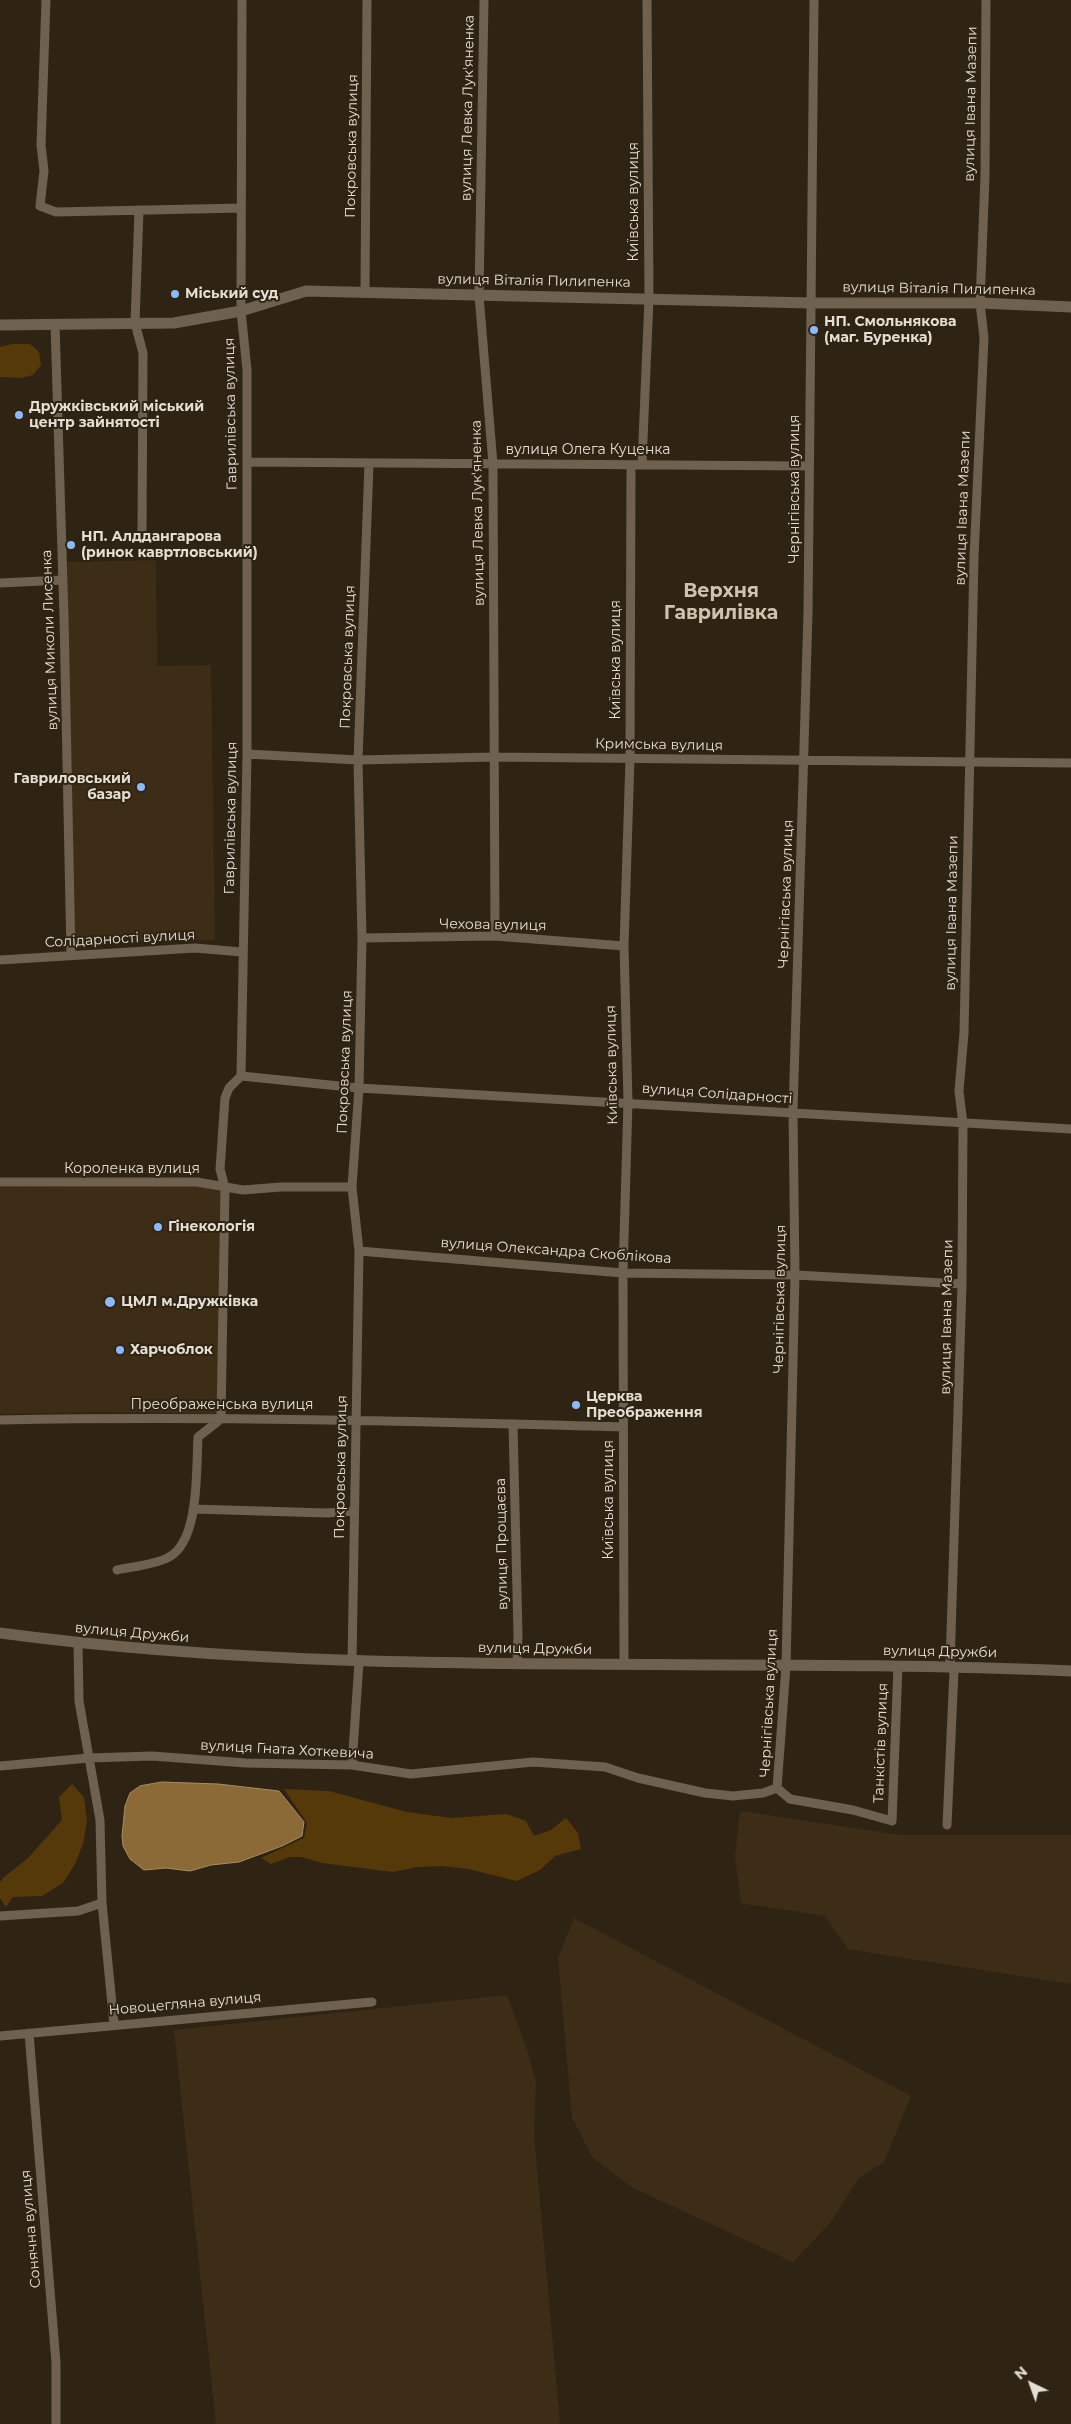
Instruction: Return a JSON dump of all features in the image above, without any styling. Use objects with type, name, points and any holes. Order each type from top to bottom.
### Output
[{"type":"street","points":[[46,0],[41,145],[44,172],[40,206],[56,212],[241,208]]},
{"type":"street","name":"Гаврилівська вулиця","points":[[241,1076],[247,754],[247,370],[241,311],[242,0]]},
{"type":"street","name":"Покровська вулиця","points":[[365,292],[367,0]]},
{"type":"street","name":"вулиця Левка Лук'яненка","points":[[484,0],[479,295],[493,464],[495,936]]},
{"type":"street","name":"Київська вулиця","points":[[642,463],[649,299],[647,0]]},
{"type":"street","name":"Чернігівська вулиця","points":[[777,1788],[786,1666],[795,1275],[793,1112],[808,613],[814,0]]},
{"type":"street","name":"вулиця Івана Мазепи","points":[[947,1825],[954,1671],[950,1666],[962,1284],[964,1124],[959,1091],[964,1033],[968,763],[974,557],[984,338],[980,303],[985,177],[986,0]]},
{"type":"street","points":[[139,210],[135,323],[143,353],[142,533]]},
{"type":"street","name":"вулиця Віталія Пилипенка","points":[[0,325],[174,323],[241,311],[306,291],[810,303],[980,303],[1071,307]]},
{"type":"street","name":"вулиця Миколи Лисенка","points":[[56,324],[71,956]]},
{"type":"street","name":"вулиця Олега Куценка","points":[[247,462],[631,466],[642,463],[808,466]]},
{"type":"street","name":"Покровська вулиця","points":[[352,1765],[356,1661],[354,1511],[359,1251],[352,1187],[359,1088],[362,938],[358,760],[369,464]]},
{"type":"street","name":"Київська вулиця","points":[[624,1665],[623,1273],[628,1102],[624,946],[630,759],[631,466]]},
{"type":"street","points":[[0,577],[62,577]]},
{"type":"street","points":[[0,583],[62,577]]},
{"type":"street","name":"Кримська вулиця","points":[[247,754],[358,760],[494,757],[1071,763]]},
{"type":"street","name":"Чехова вулиця","points":[[362,938],[495,936],[624,946]]},
{"type":"street","name":"Солідарності вулиця","points":[[0,960],[195,948],[242,952]]},
{"type":"street","points":[[117,1570],[169,1558],[182,1546],[193,1509],[198,1437],[221,1419],[225,1188],[220,1169],[224,1098],[229,1088],[241,1076]]},
{"type":"street","name":"вулиця Солідарності","points":[[241,1076],[359,1088],[1071,1129]]},
{"type":"street","name":"Короленка вулиця","points":[[0,1182],[198,1182],[243,1190],[281,1187],[352,1187]]},
{"type":"street","name":"вулиця Олександра Скоблікова","points":[[359,1251],[623,1273],[795,1275],[962,1284]]},
{"type":"street","name":"Преображенська вулиця","points":[[0,1420],[100,1418],[355,1420],[623,1427]]},
{"type":"street","name":"вулиця Прощаєва","points":[[513,1424],[517,1664]]},
{"type":"street","points":[[193,1509],[327,1513],[354,1511]]},
{"type":"street","name":"вулиця Дружби","points":[[0,1633],[78,1644],[214,1654],[356,1661],[624,1665],[950,1666],[1071,1671]]},
{"type":"street","points":[[78,1644],[79,1701],[100,1820],[102,1903],[114,2024]]},
{"type":"street","name":"Танкістів вулиця","points":[[777,1788],[790,1799],[853,1810],[892,1821],[898,1666]]},
{"type":"street","name":"вулиця Гната Хоткевича","points":[[0,1766],[89,1758],[152,1756],[246,1763],[352,1765],[411,1774],[533,1762],[605,1767],[638,1778],[714,1794],[733,1796],[762,1793],[777,1788]]},
{"type":"street","points":[[0,1916],[78,1911],[102,1903]]},
{"type":"street","name":"Новоцегляна вулиця","points":[[0,2036],[114,2024],[372,2002]]},
{"type":"street","name":"Сонячна вулиця","points":[[29,2033],[56,2363],[56,2424]]},
{"type":"shaded area","points":[[12,344],[30,344],[39,352],[41,365],[33,375],[21,378],[0,377],[0,347]]},
{"type":"shaded area","name":"Гавриловський базар","points":[[156,560],[157,666],[211,665],[215,940],[72,943],[67,562]]},
{"type":"shaded area","name":"ЦМЛ м.Дружківка","points":[[198,1186],[222,1192],[217,1414],[99,1412],[0,1414],[0,1187]]},
{"type":"shaded area","points":[[162,1782],[218,1784],[279,1791],[304,1822],[302,1836],[282,1846],[239,1862],[211,1865],[190,1871],[166,1868],[144,1870],[130,1859],[123,1846],[125,1806],[130,1793],[140,1786]]},
{"type":"shaded area","points":[[72,1784],[84,1797],[87,1821],[83,1844],[75,1864],[63,1883],[42,1896],[13,1897],[6,1907],[0,1898],[0,1883],[3,1878],[28,1858],[62,1820],[59,1797]]},
{"type":"shaded area","points":[[284,1789],[329,1791],[407,1812],[451,1818],[506,1814],[526,1821],[534,1836],[551,1830],[566,1818],[578,1833],[581,1849],[555,1856],[540,1870],[517,1881],[468,1869],[442,1866],[417,1867],[393,1872],[322,1863],[302,1857],[290,1857],[271,1864],[261,1858],[304,1838],[307,1823]]},
{"type":"shaded area","points":[[740,1811],[900,1835],[1071,1835],[1071,1984],[848,1949],[825,1916],[741,1903],[735,1857]]},
{"type":"shaded area","points":[[574,1918],[911,2096],[884,2162],[859,2178],[831,2222],[793,2262],[631,2187],[592,2157],[572,2117],[558,1958]]},
{"type":"shaded area","points":[[507,1995],[527,2049],[536,2083],[534,2135],[560,2424],[216,2424],[174,2030]]},
{"type":"place","name":"Міський суд","points":[[175,294]]},
{"type":"place","name":"НП. Смольнякова (маг. Буренка)","points":[[814,330]]},
{"type":"place","name":"Дружківський міський центр зайнятості","points":[[19,415]]},
{"type":"place","name":"НП. Алддангарова (ринок кавртловський)","points":[[71,545]]},
{"type":"place","name":"Гавриловський базар","points":[[141,787]]},
{"type":"place","name":"Гінекологія","points":[[158,1227]]},
{"type":"place","name":"ЦМЛ м.Дружківка","points":[[110,1302]]},
{"type":"place","name":"Харчоблок","points":[[120,1350]]},
{"type":"place","name":"Церква Преображення","points":[[576,1405]]},
{"type":"district","name":"Верхня Гаврилівка","points":[[721,602]]}]
